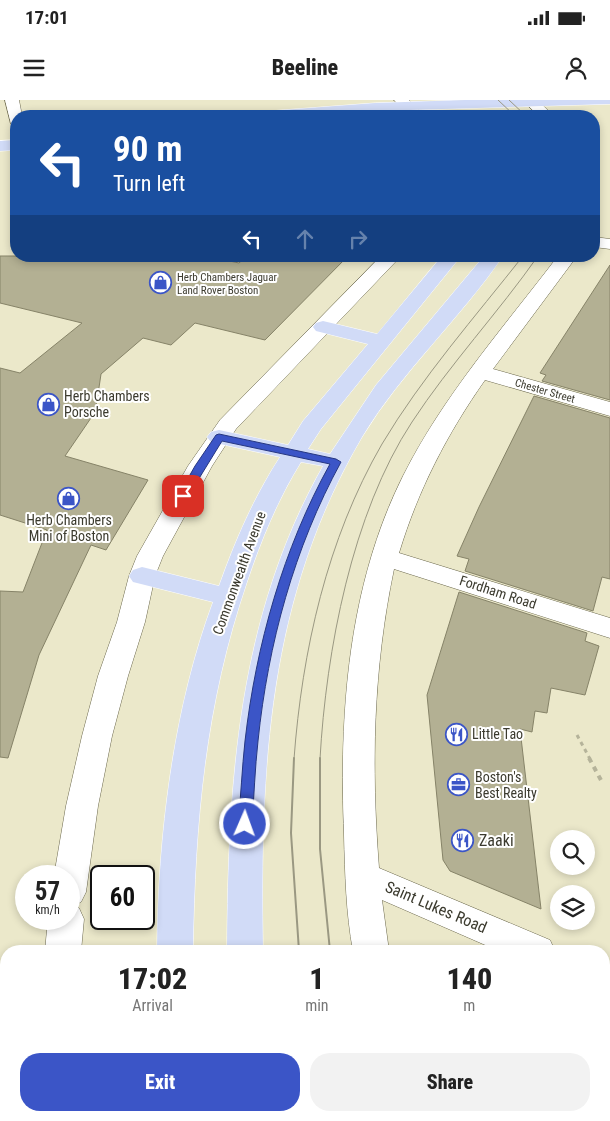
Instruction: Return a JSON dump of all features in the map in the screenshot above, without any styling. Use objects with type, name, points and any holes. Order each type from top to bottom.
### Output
[{"type":"main road","points":[[371,110],[452,107],[478,102],[610,100]]},
{"type":"main road","name":"Commonwealth Avenue","points":[[176,945],[177,878],[183,806],[192,740],[203,682],[228,597],[258,516],[293,453],[311,426],[447,262]]},
{"type":"main road","points":[[245,945],[246,807],[251,742],[269,636],[292,558],[319,492],[372,406],[489,262]]},
{"type":"main road","points":[[323,328],[381,341]]},
{"type":"main road","points":[[219,437],[336,462]]},
{"type":"main road","points":[[142,576],[228,597]]},
{"type":"street","points":[[530,101],[540,110]]},
{"type":"street","points":[[73,865],[82,806],[97,736],[113,676],[131,622],[142,576],[150,556],[195,474],[219,437],[265,385],[386,262]]},
{"type":"street","points":[[370,945],[362,876],[358,763],[360,692],[365,646],[385,557],[399,514],[414,478],[428,452],[480,372],[563,262]]},
{"type":"street","name":"Chester Street","points":[[480,372],[610,409]]},
{"type":"street","name":"Fordham Road","points":[[385,557],[610,628]]},
{"type":"street","name":"Saint Lukes Road","points":[[362,876],[523,945]]},
{"type":"street","points":[[63,945],[65,930]]},
{"type":"path","points":[[577,735],[602,782]]},
{"type":"building","points":[[0,256],[10,256],[10,262],[342,262],[265,340],[195,323],[171,345],[143,338],[101,374],[93,415],[65,456],[148,480],[106,550],[91,545],[39,655],[8,758],[0,757],[0,591],[23,592],[47,530],[0,515],[0,368],[20,373],[82,323],[0,303]]},
{"type":"building","points":[[610,265],[610,400],[542,381],[546,375],[540,373]]},
{"type":"building","points":[[534,396],[610,418],[610,579],[602,577],[593,611],[465,571],[469,559],[457,556]]},
{"type":"building","points":[[459,592],[587,633],[585,641],[599,646],[585,695],[551,688],[547,713],[535,711],[532,732],[520,729],[541,909],[450,871],[443,860],[427,695]]},
{"type":"tram line","points":[[498,100],[509,110]]},
{"type":"tram line","points":[[509,100],[520,110]]},
{"type":"tram line","points":[[294,759],[303,678],[320,597],[346,518],[363,480],[382,444],[414,395],[518,262]]},
{"type":"tram line","points":[[320,759],[328,674],[336,629],[358,540],[373,498],[391,458],[412,422],[442,380],[534,262]]},
{"type":"tram line","points":[[294,758],[291,833],[299,945]]},
{"type":"tram line","points":[[320,759],[320,849],[329,945]]},
{"type":"place","name":"Herb Chambers Jaguar Land Rover Boston","points":[[161,283]]},
{"type":"place","name":"Herb Chambers Porsche","points":[[48,404]]},
{"type":"place","name":"Herb Chambers Mini of Boston","points":[[69,498]]},
{"type":"place","name":"Little Tao","points":[[456,734]]},
{"type":"place","name":"Boston's Best Realty","points":[[459,785]]},
{"type":"place","name":"Zaaki","points":[[463,840]]},
{"type":"route","points":[[183,496],[219,437],[336,462],[319,492],[292,558],[269,636],[251,742],[245,824]]}]
